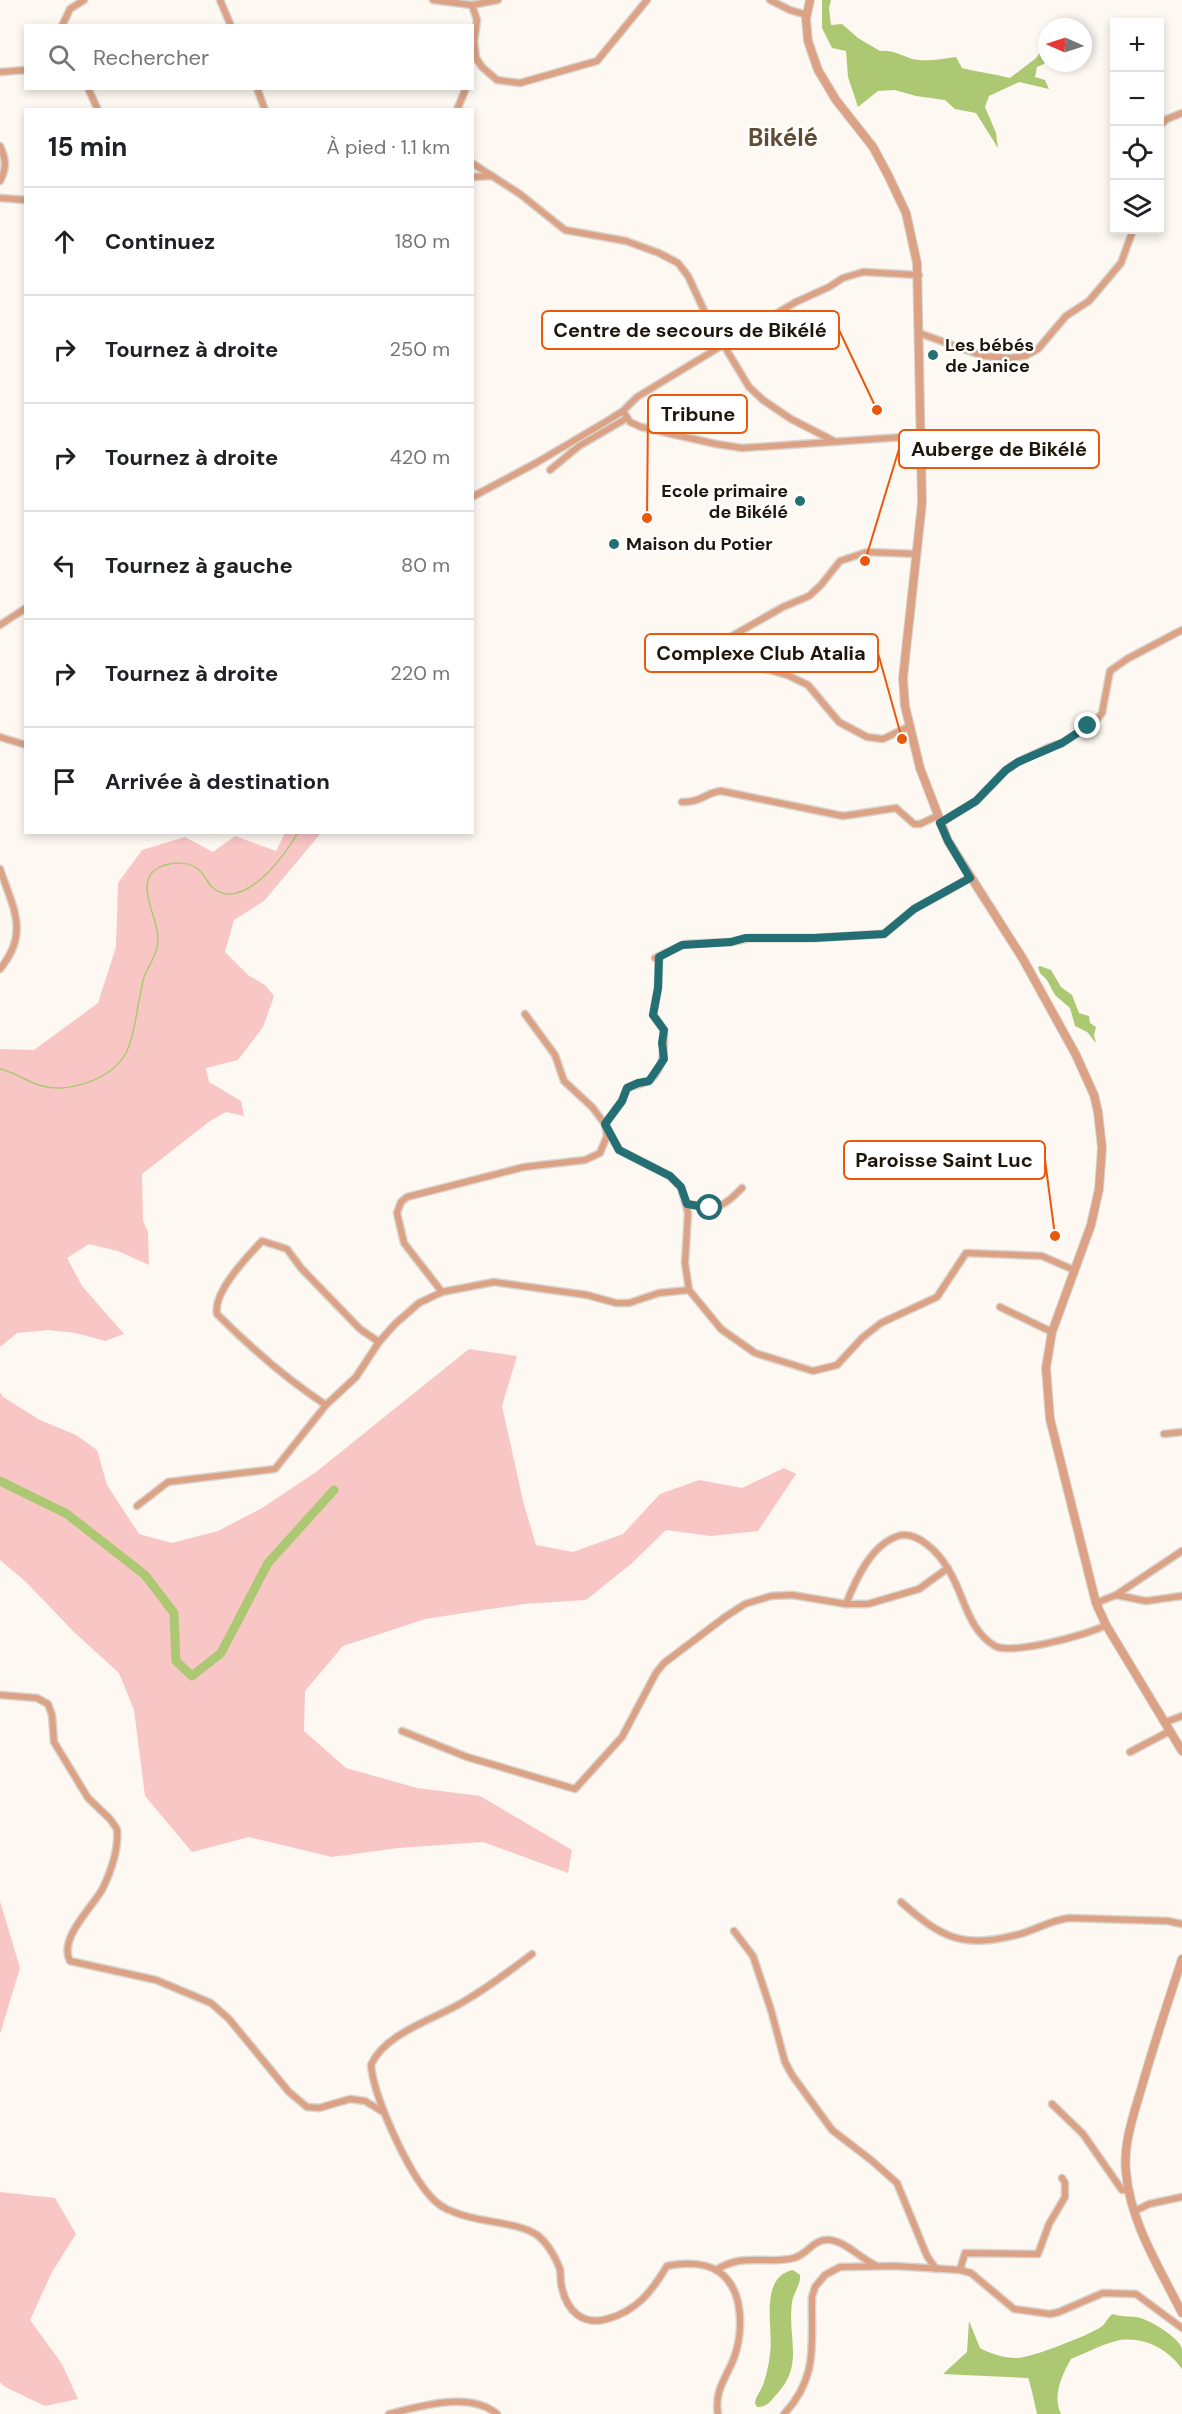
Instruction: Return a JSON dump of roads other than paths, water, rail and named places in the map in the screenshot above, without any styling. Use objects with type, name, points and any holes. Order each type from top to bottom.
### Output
[{"type":"street","points":[[63,24],[70,9],[84,0]]},
{"type":"street","points":[[220,0],[230,24]]},
{"type":"street","points":[[433,0],[472,5],[498,0]]},
{"type":"street","points":[[476,58],[491,76],[508,83],[520,83],[597,61],[647,0]]},
{"type":"street","points":[[770,0],[807,15]]},
{"type":"street","points":[[810,0],[807,15],[808,41],[818,70],[836,100],[873,147],[898,193],[911,229],[919,275],[919,436],[922,503],[903,678],[910,726],[920,768],[948,841],[1023,958],[1076,1055],[1094,1095],[1102,1148],[1099,1189],[1091,1225],[1052,1332],[1046,1368],[1050,1419],[1096,1603],[1106,1626],[1182,1751]]},
{"type":"street","points":[[472,5],[477,20],[474,63]]},
{"type":"street","points":[[0,72],[24,70]]},
{"type":"street","points":[[89,90],[97,108]]},
{"type":"street","points":[[257,90],[264,108]]},
{"type":"street","points":[[458,108],[465,90]]},
{"type":"street","points":[[1164,122],[1182,113]]},
{"type":"street","points":[[0,146],[6,162],[0,181]]},
{"type":"street","points":[[474,164],[565,230],[626,241],[659,253],[678,263],[688,276],[700,304],[749,387],[763,400],[791,419],[834,441]]},
{"type":"street","points":[[474,177],[492,176]]},
{"type":"street","points":[[0,198],[24,200]]},
{"type":"street","points":[[919,333],[983,356],[1010,358],[1026,356],[1038,349],[1066,316],[1089,301],[1121,263],[1132,234]]},
{"type":"street","points":[[474,497],[623,411],[638,397],[723,345],[796,302],[843,278],[863,272],[919,275]]},
{"type":"street","points":[[623,411],[627,418],[641,427],[732,447],[919,436]]},
{"type":"street","points":[[550,470],[579,446],[627,418]]},
{"type":"street","points":[[716,656],[725,640],[783,607],[809,596],[840,561],[867,552],[917,554]]},
{"type":"street","points":[[0,626],[24,609]]},
{"type":"street","points":[[682,802],[694,802],[721,791],[843,816],[876,812],[888,807],[896,808],[914,824],[938,819],[976,801],[1006,770],[1018,762],[1062,743],[1095,722],[1102,713],[1110,671],[1126,659],[1182,630]]},
{"type":"street","points":[[667,655],[716,656],[799,680],[808,685],[839,722],[867,737],[883,739],[910,726]]},
{"type":"street","points":[[0,737],[24,743]]},
{"type":"street","points":[[0,869],[16,914],[18,929],[15,947],[0,969]]},
{"type":"street","points":[[442,1292],[404,1243],[397,1213],[401,1202],[407,1197],[444,1186],[474,1181],[524,1167],[585,1160],[596,1156],[603,1148],[607,1136],[605,1124],[622,1101],[627,1088],[649,1081],[664,1059],[662,1043],[664,1030],[653,1015],[658,988],[657,958],[682,945],[731,942],[745,938],[814,938],[884,934],[914,909],[970,878]]},
{"type":"street","points":[[525,1014],[555,1055],[564,1081],[592,1107],[605,1124],[619,1150],[670,1176],[681,1187],[687,1204],[685,1263],[689,1290],[721,1329],[755,1353],[813,1371],[837,1365],[862,1338],[881,1323],[937,1297],[966,1253],[1042,1256],[1074,1270]]},
{"type":"street","points":[[687,1204],[719,1208],[742,1188]]},
{"type":"street","points":[[326,1405],[265,1360],[217,1314],[218,1300],[223,1289],[249,1255],[262,1241],[287,1250],[301,1268],[360,1329],[379,1342]]},
{"type":"street","points":[[137,1506],[168,1482],[275,1469],[326,1405],[356,1377],[379,1342],[403,1316],[419,1303],[442,1292],[494,1282],[587,1295],[629,1304],[659,1293],[689,1290]]},
{"type":"street","points":[[1000,1307],[1052,1332]]},
{"type":"street","points":[[1164,1434],[1182,1432]]},
{"type":"street","points":[[846,1604],[856,1580],[881,1545],[903,1535],[911,1535],[922,1541],[948,1568],[977,1628],[987,1640],[1000,1648],[1020,1649],[1106,1626]]},
{"type":"street","points":[[1096,1603],[1116,1595],[1182,1551]]},
{"type":"street","points":[[402,1731],[467,1757],[576,1789],[622,1737],[656,1673],[664,1663],[745,1604],[771,1596],[792,1595],[846,1604],[868,1605],[919,1589],[948,1568]]},
{"type":"street","points":[[1116,1595],[1146,1601],[1182,1596]]},
{"type":"street","points":[[0,1695],[37,1698],[48,1704],[52,1715],[54,1742],[88,1798],[117,1829],[113,1861],[104,1886],[70,1939],[67,1951],[70,1961],[156,1980],[211,2002],[229,2019],[289,2092],[307,2107],[319,2108],[350,2099],[365,2101],[383,2112]]},
{"type":"street","points":[[1166,1722],[1182,1716]]},
{"type":"street","points":[[1130,1752],[1170,1731]]},
{"type":"street","points":[[901,1902],[940,1932],[962,1940],[976,1941],[1022,1934],[1054,1920],[1069,1918],[1168,1920],[1182,1924]]},
{"type":"street","points":[[734,1931],[753,1956],[785,2062],[792,2075],[832,2130],[872,2160],[897,2183],[927,2256],[936,2269]]},
{"type":"street","points":[[532,1954],[464,2001],[406,2031],[389,2043],[371,2065],[374,2085],[383,2112],[421,2183],[431,2197],[442,2206],[476,2219],[525,2229],[544,2241],[560,2269],[566,2300],[572,2311],[581,2319],[601,2321],[642,2302],[667,2266],[684,2263],[717,2270],[731,2283],[737,2296],[739,2333],[734,2357],[718,2389],[716,2402],[718,2414]]},
{"type":"street","points":[[1182,1959],[1178,1985],[1154,2041],[1129,2130],[1125,2165],[1135,2211],[1156,2261],[1182,2313]]},
{"type":"street","points":[[1052,2104],[1083,2134],[1122,2190],[1129,2190]]},
{"type":"street","points":[[960,2270],[965,2253],[1038,2254],[1049,2224],[1065,2197],[1065,2183],[1062,2178]]},
{"type":"street","points":[[1135,2211],[1149,2204],[1182,2198]]},
{"type":"street","points":[[717,2270],[740,2259],[796,2257],[819,2241],[828,2240],[838,2241],[863,2260],[878,2266]]},
{"type":"street","points":[[784,2414],[806,2384],[810,2372],[812,2296],[815,2287],[825,2275],[840,2267],[878,2266],[960,2270],[971,2273],[1014,2309],[1050,2314],[1103,2293],[1136,2294],[1182,2328]]},
{"type":"street","points":[[389,2414],[446,2403],[458,2403],[489,2407],[497,2414]]},
{"type":"waterway","points":[[0,1069],[42,1086],[53,1088],[89,1082],[111,1070],[120,1062],[129,1047],[144,977],[158,944],[147,893],[149,876],[166,865],[179,863],[191,865],[197,868],[212,887],[224,893],[236,893],[249,888],[262,878],[284,854],[297,834]]},
{"type":"waterway","points":[[0,1481],[67,1514],[145,1575],[174,1613],[176,1661],[192,1676],[221,1653],[268,1563],[334,1490]]},
{"type":"place","name":"Les bébés de Janice","points":[[933,355]]},
{"type":"place","name":"Centre de secours de Bikélé","points":[[877,410]]},
{"type":"place","name":"Ecole primaire de Bikélé","points":[[800,501]]},
{"type":"place","name":"Tribune","points":[[647,518]]},
{"type":"place","name":"Maison du Potier","points":[[614,544]]},
{"type":"place","name":"Auberge de Bikélé","points":[[865,561]]},
{"type":"place","name":"Complexe Club Atalia","points":[[902,739]]},
{"type":"place","name":"Paroisse Saint Luc","points":[[1055,1236]]},
{"type":"district","name":"Bikélé","points":[[783,138]]}]
